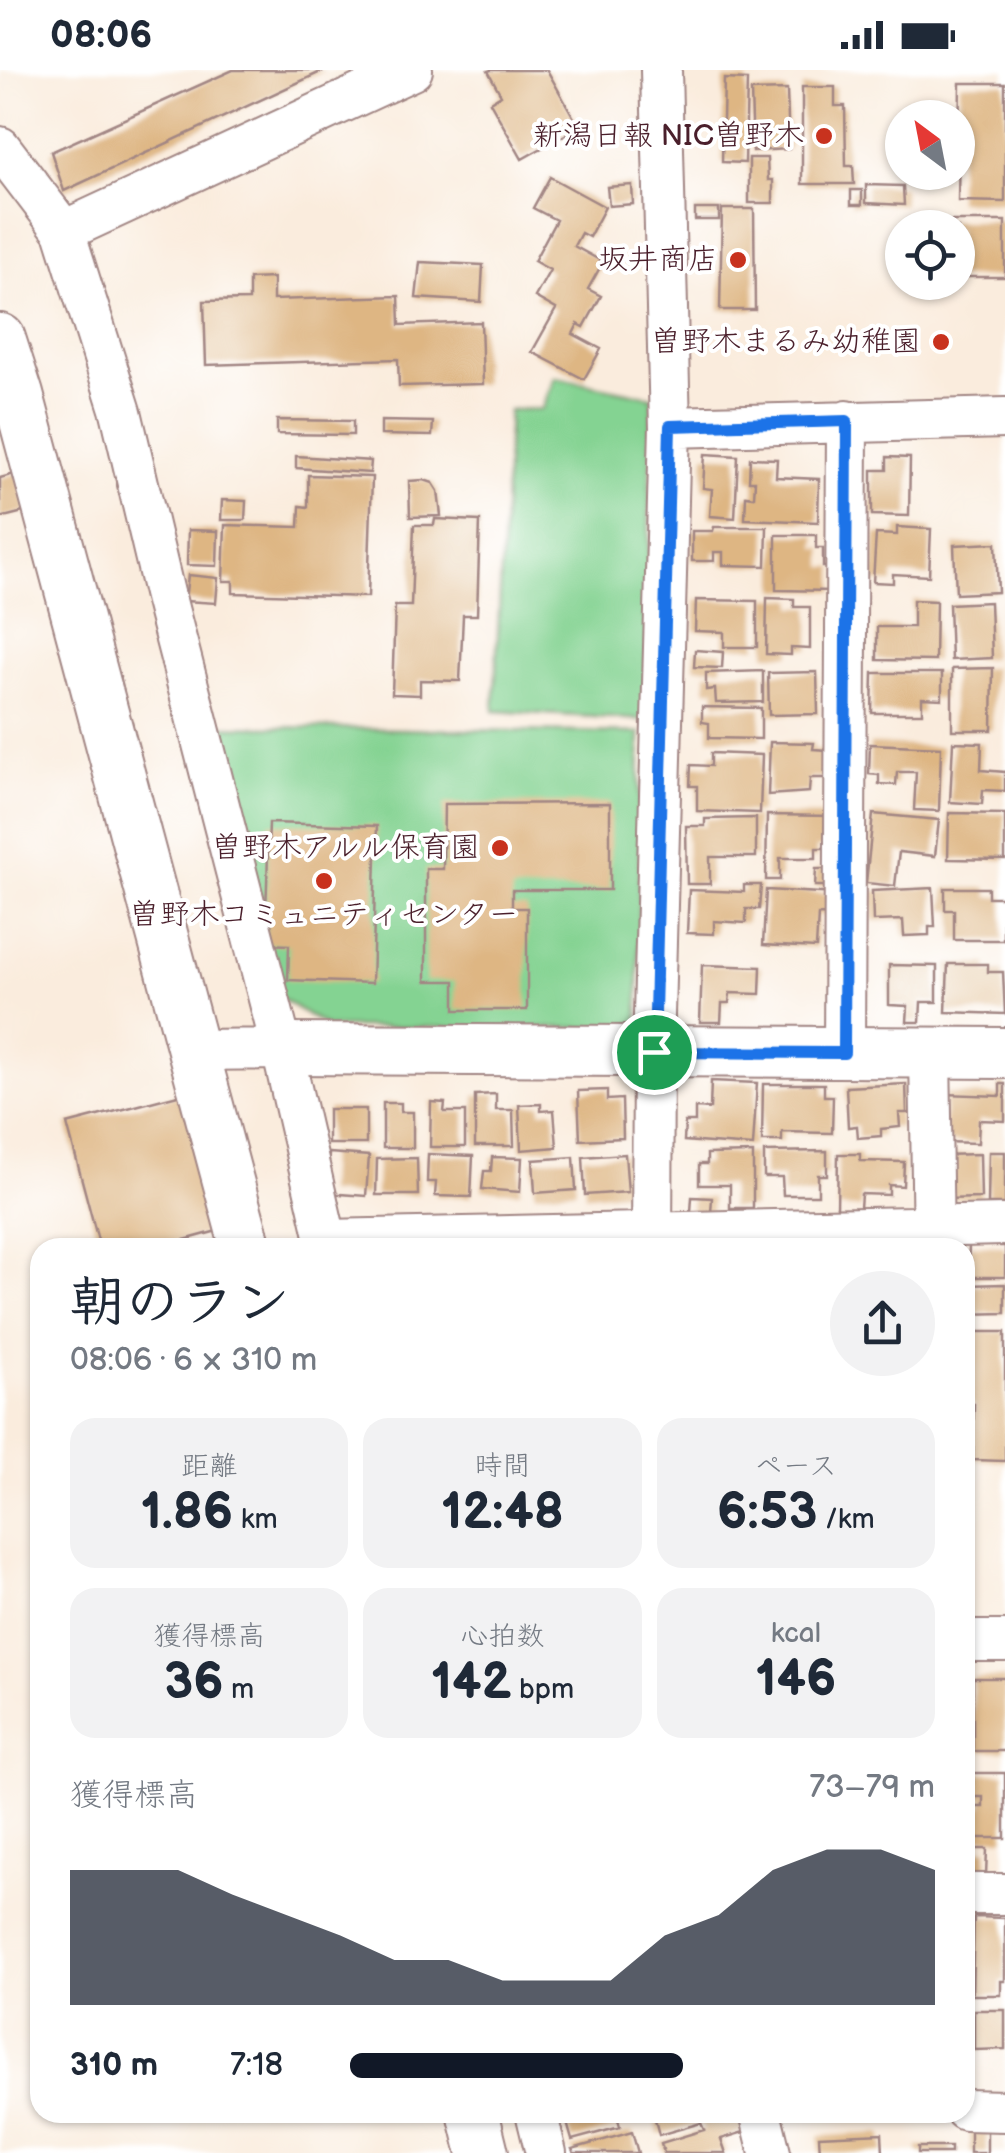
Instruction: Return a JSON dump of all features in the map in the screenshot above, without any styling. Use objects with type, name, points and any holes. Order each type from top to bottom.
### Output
[{"type":"street","points":[[64,231],[412,70]]},
{"type":"street","points":[[652,1238],[670,426],[661,70]]},
{"type":"street","points":[[0,147],[64,231],[121,412],[282,1049],[326,1238]]},
{"type":"street","points":[[0,339],[243,1238]]},
{"type":"street","points":[[670,426],[1005,418]]},
{"type":"street","points":[[844,1053],[847,421]]},
{"type":"street","points":[[191,1050],[1005,1053]]},
{"type":"street","points":[[930,1050],[933,1236]]},
{"type":"street","points":[[746,1238],[933,1236],[1005,1225]]},
{"type":"street","points":[[975,1641],[1005,1641]]},
{"type":"street","points":[[975,1894],[1005,1894]]},
{"type":"street","points":[[975,2110],[1005,2111]]},
{"type":"street","points":[[476,2123],[484,2153]]},
{"type":"street","points":[[539,2123],[546,2153]]},
{"type":"street","points":[[763,2123],[770,2153]]},
{"type":"green space","points":[[555,377],[652,397],[645,720],[494,711],[509,410],[542,409]]},
{"type":"green space","points":[[206,726],[640,733],[638,1028],[327,1027],[274,994]]},
{"type":"building","points":[[233,70],[325,70],[64,191],[51,152]]},
{"type":"building","points":[[547,70],[579,127],[522,159],[490,102],[501,95],[488,71]]},
{"type":"building","points":[[724,79],[747,80],[745,163],[722,162]]},
{"type":"building","points":[[960,83],[1005,83],[1005,202],[958,201],[958,190],[975,190],[975,100],[960,100]]},
{"type":"building","name":"新潟日報 NIC曽野木","points":[[802,87],[835,87],[835,106],[845,106],[846,166],[853,166],[854,184],[802,184]]},
{"type":"building","points":[[787,90],[789,149],[753,151],[751,91]]},
{"type":"building","points":[[749,158],[767,158],[768,180],[773,180],[773,203],[749,203]]},
{"type":"building","points":[[550,177],[605,207],[589,237],[581,233],[574,246],[603,262],[588,289],[601,296],[584,327],[578,324],[573,334],[601,349],[584,379],[532,352],[556,309],[535,297],[550,270],[534,261],[556,220],[533,208]]},
{"type":"building","points":[[632,185],[633,204],[609,206],[607,187]]},
{"type":"building","points":[[866,185],[903,190],[904,205],[866,203]]},
{"type":"building","points":[[851,190],[862,190],[862,205],[851,205]]},
{"type":"building","points":[[695,209],[719,209],[719,220],[695,220]]},
{"type":"building","name":"坂井商店","points":[[722,209],[754,209],[755,310],[720,310]]},
{"type":"building","points":[[975,221],[1005,221],[1005,277],[975,277]]},
{"type":"building","points":[[420,262],[483,265],[481,302],[416,298]]},
{"type":"building","points":[[273,278],[273,300],[399,296],[400,325],[481,322],[483,384],[399,386],[398,359],[206,365],[204,301],[249,300],[249,279]]},
{"type":"building","points":[[277,420],[353,421],[353,435],[277,434]]},
{"type":"building","points":[[381,421],[433,422],[432,436],[381,435]]},
{"type":"building","points":[[705,454],[738,456],[735,518],[710,516],[712,489],[703,488]]},
{"type":"building","points":[[296,456],[371,461],[370,473],[296,468]]},
{"type":"building","points":[[887,457],[910,458],[909,516],[872,515],[872,470],[887,470]]},
{"type":"building","points":[[750,458],[777,459],[776,477],[819,479],[818,522],[745,519],[746,496],[754,497],[755,481],[749,481]]},
{"type":"building","points":[[18,473],[27,511],[0,518],[0,478]]},
{"type":"building","points":[[308,475],[372,477],[368,597],[233,593],[233,581],[223,581],[225,525],[299,527],[300,506],[308,507]]},
{"type":"building","points":[[409,481],[433,483],[438,491],[441,516],[410,517]]},
{"type":"building","points":[[222,500],[246,501],[245,520],[221,520]]},
{"type":"building","points":[[435,519],[480,521],[477,615],[463,615],[460,681],[420,680],[420,695],[392,694],[395,606],[411,606],[414,525],[434,525]]},
{"type":"building","points":[[714,527],[767,527],[766,566],[723,565],[723,552],[714,552],[714,561],[692,561],[692,531],[713,531]]},
{"type":"building","points":[[897,527],[931,529],[929,576],[893,574],[893,583],[873,582],[876,534],[897,535]]},
{"type":"building","points":[[188,530],[218,531],[217,566],[187,565]]},
{"type":"building","points":[[776,535],[816,535],[816,548],[823,548],[823,567],[834,567],[834,591],[776,590]]},
{"type":"building","points":[[996,543],[998,592],[956,594],[954,545]]},
{"type":"building","points":[[188,575],[218,578],[216,603],[185,601]]},
{"type":"building","points":[[767,598],[794,599],[794,607],[810,607],[810,649],[791,648],[791,655],[766,654]]},
{"type":"building","points":[[696,600],[757,601],[757,647],[724,647],[724,632],[695,631]]},
{"type":"building","points":[[913,600],[936,601],[935,661],[877,660],[877,627],[913,627]]},
{"type":"building","points":[[990,602],[992,658],[951,660],[949,604]]},
{"type":"building","points":[[695,650],[723,652],[722,668],[694,667]]},
{"type":"building","points":[[993,668],[992,730],[952,730],[952,669]]},
{"type":"building","points":[[763,671],[763,702],[716,703],[715,689],[706,690],[706,673]]},
{"type":"building","points":[[817,672],[818,714],[769,715],[768,673]]},
{"type":"building","points":[[873,673],[942,673],[942,699],[922,698],[922,713],[872,713]]},
{"type":"building","points":[[702,707],[761,708],[761,739],[709,738],[709,723],[702,722]]},
{"type":"building","points":[[770,742],[814,743],[813,749],[827,750],[826,778],[810,778],[809,792],[768,795]]},
{"type":"building","points":[[953,742],[982,743],[981,770],[1005,772],[1005,791],[983,790],[982,804],[950,802]]},
{"type":"building","points":[[870,744],[941,747],[939,811],[914,810],[916,772],[897,772],[896,785],[879,784],[879,775],[869,774]]},
{"type":"building","points":[[711,753],[762,755],[760,813],[697,811],[697,786],[690,786],[691,765],[711,766]]},
{"type":"building","points":[[610,803],[610,890],[512,890],[512,908],[527,908],[527,1010],[455,1010],[455,981],[426,981],[426,869],[443,869],[444,804]]},
{"type":"building","points":[[949,813],[1005,814],[1005,860],[948,859]]},
{"type":"building","points":[[873,814],[939,820],[935,856],[899,852],[895,886],[866,883]]},
{"type":"building","points":[[767,815],[833,816],[832,848],[816,848],[816,858],[780,858],[780,880],[766,880]]},
{"type":"building","points":[[756,818],[756,857],[710,857],[710,884],[687,884],[686,826],[705,826],[705,819]]},
{"type":"building","points":[[269,823],[377,826],[372,983],[288,980],[289,945],[265,944]]},
{"type":"building","points":[[816,869],[838,869],[839,886],[815,886]]},
{"type":"building","points":[[744,885],[761,885],[759,909],[746,909],[746,923],[714,921],[714,934],[687,933],[689,890],[744,892]]},
{"type":"building","points":[[933,888],[935,927],[929,927],[929,935],[904,936],[903,920],[873,921],[872,891]]},
{"type":"building","points":[[945,888],[988,888],[988,897],[1003,897],[1003,940],[954,940],[954,910],[945,910]]},
{"type":"building","points":[[766,890],[838,894],[836,916],[818,915],[816,948],[763,945]]},
{"type":"building","points":[[948,964],[988,964],[988,972],[1003,972],[1005,1014],[946,1012]]},
{"type":"building","points":[[702,965],[761,967],[760,994],[730,993],[729,1003],[722,1003],[721,1022],[700,1022]]},
{"type":"building","points":[[889,965],[937,966],[937,1002],[921,1002],[920,1022],[907,1022],[908,1006],[889,1005]]},
{"type":"building","points":[[711,1081],[757,1083],[753,1146],[684,1141],[685,1122],[695,1122],[695,1108],[710,1109]]},
{"type":"building","points":[[763,1084],[824,1084],[824,1096],[833,1096],[832,1133],[782,1132],[782,1141],[762,1141]]},
{"type":"building","points":[[906,1084],[907,1113],[899,1113],[900,1127],[881,1129],[881,1136],[858,1138],[857,1126],[848,1127],[846,1087]]},
{"type":"building","points":[[1000,1084],[1005,1084],[1005,1121],[979,1120],[978,1143],[944,1142],[945,1094],[1000,1096]]},
{"type":"building","points":[[607,1090],[607,1100],[622,1099],[623,1138],[580,1140],[578,1091]]},
{"type":"building","points":[[193,1091],[228,1228],[192,1238],[97,1238],[67,1124]]},
{"type":"building","points":[[496,1094],[496,1110],[513,1110],[514,1146],[475,1146],[475,1095]]},
{"type":"building","points":[[431,1102],[445,1103],[444,1112],[465,1112],[465,1147],[430,1147]]},
{"type":"building","points":[[383,1103],[401,1103],[401,1112],[413,1112],[413,1148],[383,1148]]},
{"type":"building","points":[[541,1104],[541,1111],[554,1110],[557,1147],[521,1150],[519,1105]]},
{"type":"building","points":[[328,1109],[366,1109],[366,1144],[328,1144]]},
{"type":"building","points":[[827,1151],[827,1175],[818,1175],[818,1195],[783,1195],[782,1177],[764,1177],[764,1152]]},
{"type":"building","points":[[989,1152],[1005,1152],[1005,1204],[988,1204]]},
{"type":"building","points":[[329,1153],[369,1156],[366,1196],[327,1193]]},
{"type":"building","points":[[753,1153],[753,1208],[730,1208],[730,1185],[699,1185],[699,1164],[707,1164],[707,1154]]},
{"type":"building","points":[[428,1154],[473,1156],[471,1197],[435,1196],[436,1182],[427,1182]]},
{"type":"building","points":[[625,1154],[628,1192],[585,1195],[583,1157]]},
{"type":"building","points":[[838,1154],[860,1154],[860,1161],[904,1162],[903,1186],[889,1185],[889,1195],[861,1194],[860,1208],[837,1208]]},
{"type":"building","points":[[980,1154],[981,1198],[943,1199],[942,1155]]},
{"type":"building","points":[[492,1157],[522,1158],[520,1192],[482,1189],[484,1171],[491,1171]]},
{"type":"building","points":[[574,1157],[576,1190],[535,1193],[533,1160]]},
{"type":"building","points":[[417,1158],[418,1195],[376,1195],[377,1159]]},
{"type":"building","points":[[692,1197],[712,1198],[711,1213],[691,1212]]},
{"type":"building","points":[[975,1245],[1005,1246],[1005,1277],[975,1277]]},
{"type":"building","points":[[1005,1284],[1005,1313],[975,1314],[975,1285]]},
{"type":"building","points":[[975,1332],[1005,1332],[1005,1461],[975,1460]]},
{"type":"building","points":[[975,1678],[1005,1678],[1005,1751],[975,1751]]},
{"type":"building","points":[[975,1773],[1005,1773],[1005,1838],[975,1838],[975,1807],[983,1807],[983,1797],[975,1797]]},
{"type":"building","points":[[975,1849],[987,1849],[986,1876],[975,1875]]},
{"type":"building","points":[[975,1917],[1005,1918],[1005,1981],[1001,1981],[1001,1995],[975,1995]]},
{"type":"building","points":[[975,2010],[1005,2010],[1005,2049],[975,2050]]},
{"type":"building","points":[[567,2123],[619,2123],[620,2127],[572,2140]]},
{"type":"building","points":[[656,2123],[701,2123],[659,2135]]},
{"type":"building","points":[[701,2123],[742,2123],[744,2132],[721,2139],[726,2153],[664,2153],[661,2143],[704,2130]]},
{"type":"building","points":[[970,2130],[987,2130],[987,2153],[970,2153]]},
{"type":"building","points":[[632,2132],[638,2153],[574,2153],[572,2149]]},
{"type":"building","points":[[882,2133],[883,2153],[820,2153],[819,2136]]},
{"type":"building","points":[[918,2147],[951,2147],[951,2153],[918,2153]]},
{"type":"place","name":"新潟日報 NIC曽野木","points":[[824,136]]},
{"type":"place","name":"坂井商店","points":[[738,260]]},
{"type":"place","name":"曽野木まるみ幼稚園","points":[[941,342]]},
{"type":"place","name":"曽野木アルル保育園","points":[[500,848]]},
{"type":"place","name":"曽野木コミュニティセンター","points":[[324,881]]},
{"type":"route","points":[[847,421],[844,1053],[654,1052],[670,426],[847,421]]}]
